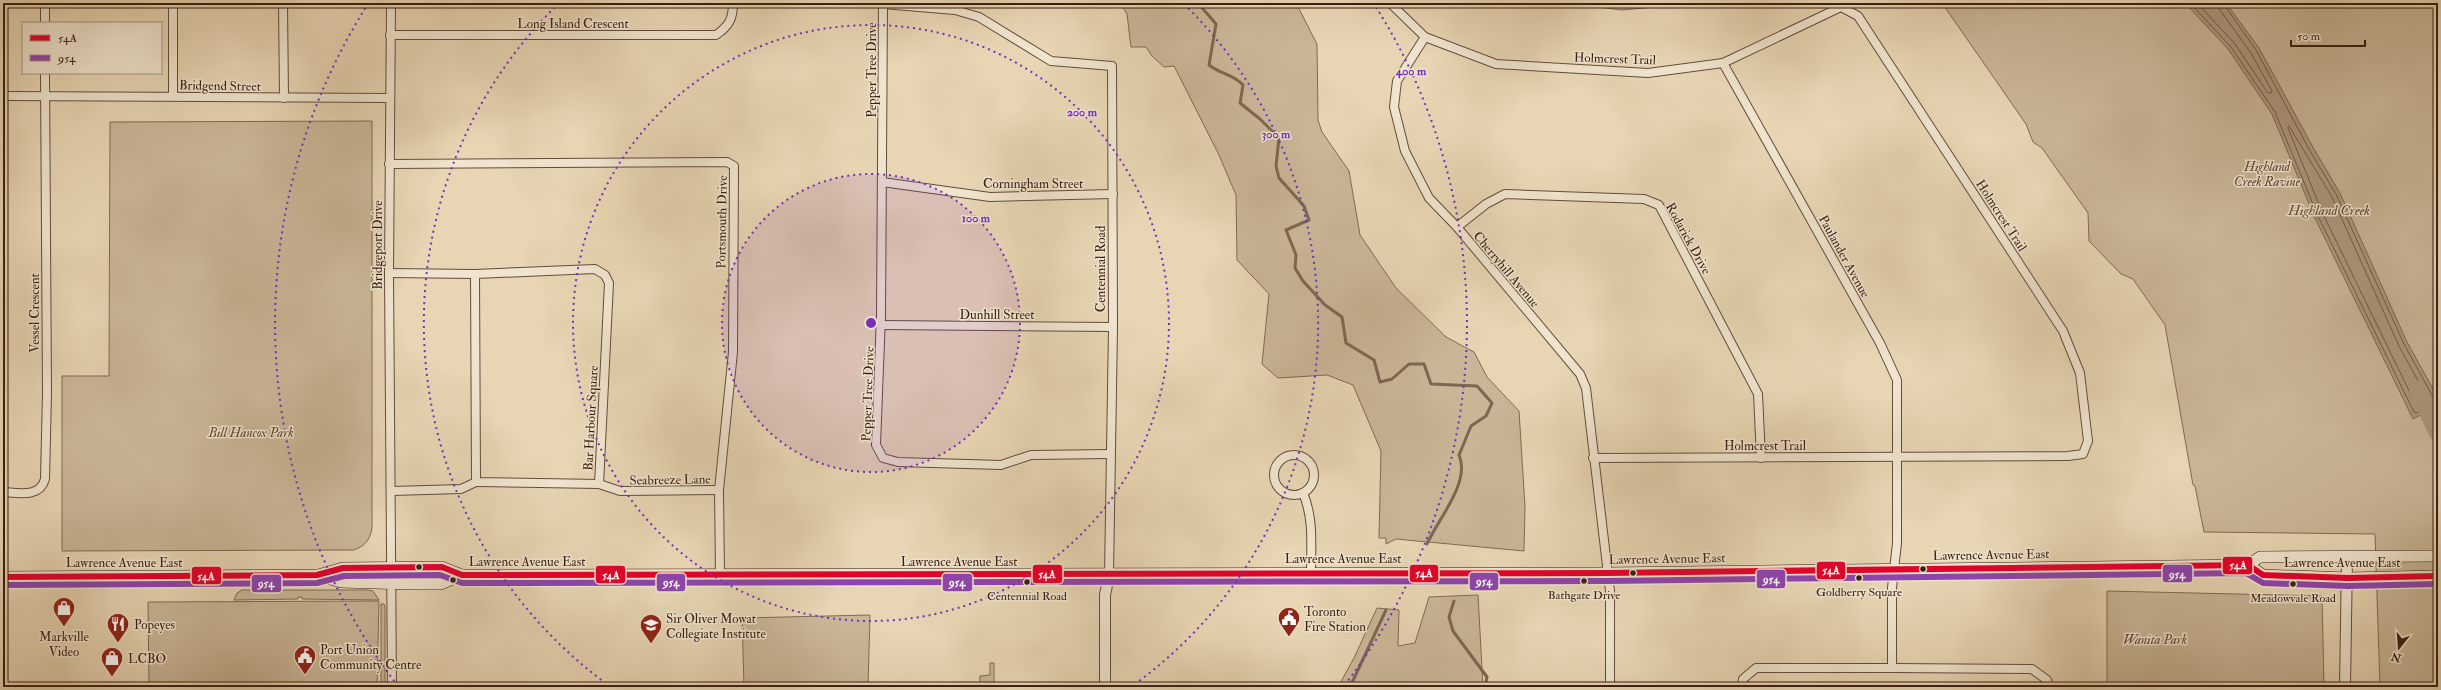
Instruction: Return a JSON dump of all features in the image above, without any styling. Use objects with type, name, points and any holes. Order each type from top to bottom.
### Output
[{"type":"main road","name":"Lawrence Avenue East","points":[[317,576],[343,568],[442,567],[462,575],[1109,575],[1311,572],[1608,573],[2248,565],[2260,557],[2438,556]]},
{"type":"main road","name":"Lawrence Avenue East","points":[[2248,565],[2263,575],[2348,578],[2438,576]]},
{"type":"main road","name":"Lawrence Avenue East","points":[[3,577],[317,576],[342,582],[441,584],[462,575]]},
{"type":"street","points":[[45,3],[45,22]]},
{"type":"street","points":[[173,3],[174,96]]},
{"type":"street","points":[[283,3],[284,98]]},
{"type":"street","name":"Bridgeport Drive","points":[[390,3],[389,273],[392,491],[392,687]]},
{"type":"street","name":"Long Island Crescent","points":[[390,35],[716,35],[727,27],[733,18],[733,3]]},
{"type":"street","name":"Holmcrest Trail","points":[[1390,3],[1425,37],[1496,64],[1648,73],[1723,63],[1841,7],[1858,16],[2063,331],[2080,372],[2088,441],[2083,454],[2068,456],[1594,458]]},
{"type":"street","name":"Centennial Road","points":[[883,4],[955,10],[979,17],[1051,61],[1112,66],[1113,327],[1109,575],[1105,595],[1105,687]]},
{"type":"street","name":"Pepper Tree Drive","points":[[883,4],[881,325],[876,445],[883,458],[898,462],[1001,465],[1031,455],[1110,454]]},
{"type":"street","name":"Cherryhill Avenue","points":[[1425,37],[1397,81],[1394,107],[1405,151],[1429,198],[1457,227],[1580,374],[1586,388],[1608,573]]},
{"type":"street","name":"Paulander Avenue","points":[[1723,63],[1880,343],[1897,380],[1898,456],[1895,569]]},
{"type":"street","points":[[44,97],[45,74]]},
{"type":"street","name":"Bridgend Street","points":[[3,96],[390,98]]},
{"type":"street","name":"Vessel Crescent","points":[[3,492],[36,492],[42,487],[45,479],[47,393],[44,97]]},
{"type":"street","name":"Portsmouth Drive","points":[[389,164],[727,162],[734,166],[733,352],[719,490],[720,575]]},
{"type":"street","name":"Corningham Street","points":[[882,182],[990,197],[1113,194]]},
{"type":"street","name":"Rodarick Drive","points":[[1457,227],[1486,204],[1505,194],[1644,199],[1658,205],[1758,394],[1761,458]]},
{"type":"street","name":"Bar Harbour Square","points":[[389,273],[475,274],[595,269],[605,275],[609,283],[608,336],[602,398],[599,484],[476,482]]},
{"type":"street","points":[[392,491],[460,489],[476,482],[475,274]]},
{"type":"street","name":"Dunhill Street","points":[[881,325],[1113,327]]},
{"type":"street","points":[[1299,456],[1311,463],[1314,476],[1309,489],[1303,493],[1291,495],[1285,493],[1276,484],[1274,478],[1277,465],[1286,457],[1299,456]]},
{"type":"street","name":"Seabreeze Lane","points":[[599,484],[620,492],[719,490]]},
{"type":"street","points":[[1303,493],[1309,507],[1312,522],[1311,572]]},
{"type":"street","points":[[2345,687],[2348,578],[2347,557]]},
{"type":"street","points":[[1892,668],[1892,588],[1895,569]]},
{"type":"street","points":[[1608,573],[1610,687]]},
{"type":"street","points":[[1742,687],[1743,679],[1756,668],[2032,669],[2047,680],[2049,687]]},
{"type":"green space","points":[[1120,3],[1296,3],[1317,44],[1318,120],[1322,132],[1349,171],[1360,235],[1396,288],[1446,337],[1474,352],[1487,377],[1519,411],[1525,506],[1524,551],[1396,539],[1386,544],[1386,538],[1379,538],[1381,451],[1353,385],[1327,375],[1278,378],[1262,364],[1269,294],[1237,260],[1236,195],[1219,155],[1174,66],[1164,67],[1152,56],[1146,47],[1131,47],[1127,14]]},
{"type":"green space","points":[[1566,3],[1699,3],[1622,10]]},
{"type":"green space","name":"Highland Creek Ravine","points":[[1942,3],[2438,3],[2438,687],[2380,687],[2375,534],[2204,532],[2195,486],[2193,485],[2165,325],[2133,279],[2121,274],[2089,241],[2088,213],[2042,148],[2033,142],[2026,124]]},
{"type":"green space","name":"Bill Hancox Park","points":[[372,121],[372,528],[370,536],[366,542],[361,547],[354,550],[62,551],[62,376],[109,376],[110,122]]},
{"type":"green space","points":[[242,590],[368,590],[373,591],[379,600],[302,599],[302,597],[298,597],[298,599],[234,600],[237,593]]},
{"type":"green space","name":"Wanita Park","points":[[2107,591],[2322,596],[2324,687],[2107,687]]},
{"type":"green space","points":[[1478,595],[1483,687],[1338,687],[1354,658],[1377,608],[1399,610],[1398,646],[1415,643],[1429,597]]},
{"type":"green space","points":[[379,601],[377,687],[149,687],[148,602]]},
{"type":"green space","points":[[381,604],[384,604],[385,607],[385,687],[381,687]]},
{"type":"green space","points":[[870,615],[868,687],[744,687],[742,618]]},
{"type":"green space","points":[[990,663],[994,663],[994,687],[980,687],[980,676],[990,675]]},
{"type":"water","name":"Highland Creek","points":[[2185,3],[2226,3],[2259,48],[2314,149],[2340,193],[2407,342],[2438,398],[2438,406],[2413,419],[2314,216],[2272,114],[2228,49]]},
{"type":"waterway","points":[[1198,3],[1216,24],[1209,65],[1235,78],[1243,85],[1240,103],[1260,119],[1279,138],[1276,166],[1279,178],[1304,206],[1309,220],[1286,230],[1296,255],[1295,268],[1303,281],[1325,305],[1342,317],[1346,343],[1374,360],[1380,382],[1392,379],[1409,364],[1424,364],[1431,384],[1477,386],[1492,403],[1486,416],[1471,426],[1459,455],[1462,466],[1461,477],[1457,488],[1452,500],[1427,544]]},
{"type":"waterway","name":"Highland Creek","points":[[2418,390],[2438,433]]},
{"type":"waterway","points":[[1454,601],[1449,617],[1453,631],[1487,677],[1485,687]]},
{"type":"waterway","points":[[1350,687],[1386,610]]},
{"type":"transit line","name":"54A","points":[[3,577],[317,575],[343,568],[442,567],[462,575],[1608,573],[2248,565],[2263,575],[2348,578],[2438,576]]},
{"type":"transit line","name":"954","points":[[3,585],[317,583],[344,576],[440,575],[462,583],[1608,581],[2246,573],[2263,583],[2348,586],[2438,584]]},
{"type":"place","name":"Goldberry Square","points":[[1859,578]]},
{"type":"place","name":"Bathgate Drive","points":[[1584,581]]},
{"type":"place","name":"Centennial Road","points":[[1027,582]]},
{"type":"place","name":"Meadowvale Road","points":[[2293,584]]},
{"type":"place","name":"Markville Video","points":[[64,628]]},
{"type":"place","name":"Toronto Fire Station","points":[[1289,638]]},
{"type":"place","name":"Popeyes","points":[[118,644]]},
{"type":"place","name":"Sir Oliver Mowat Collegiate Institute","points":[[651,644]]},
{"type":"place","name":"Port Union Community Centre","points":[[305,676]]},
{"type":"place","name":"LCBO","points":[[112,678]]}]
